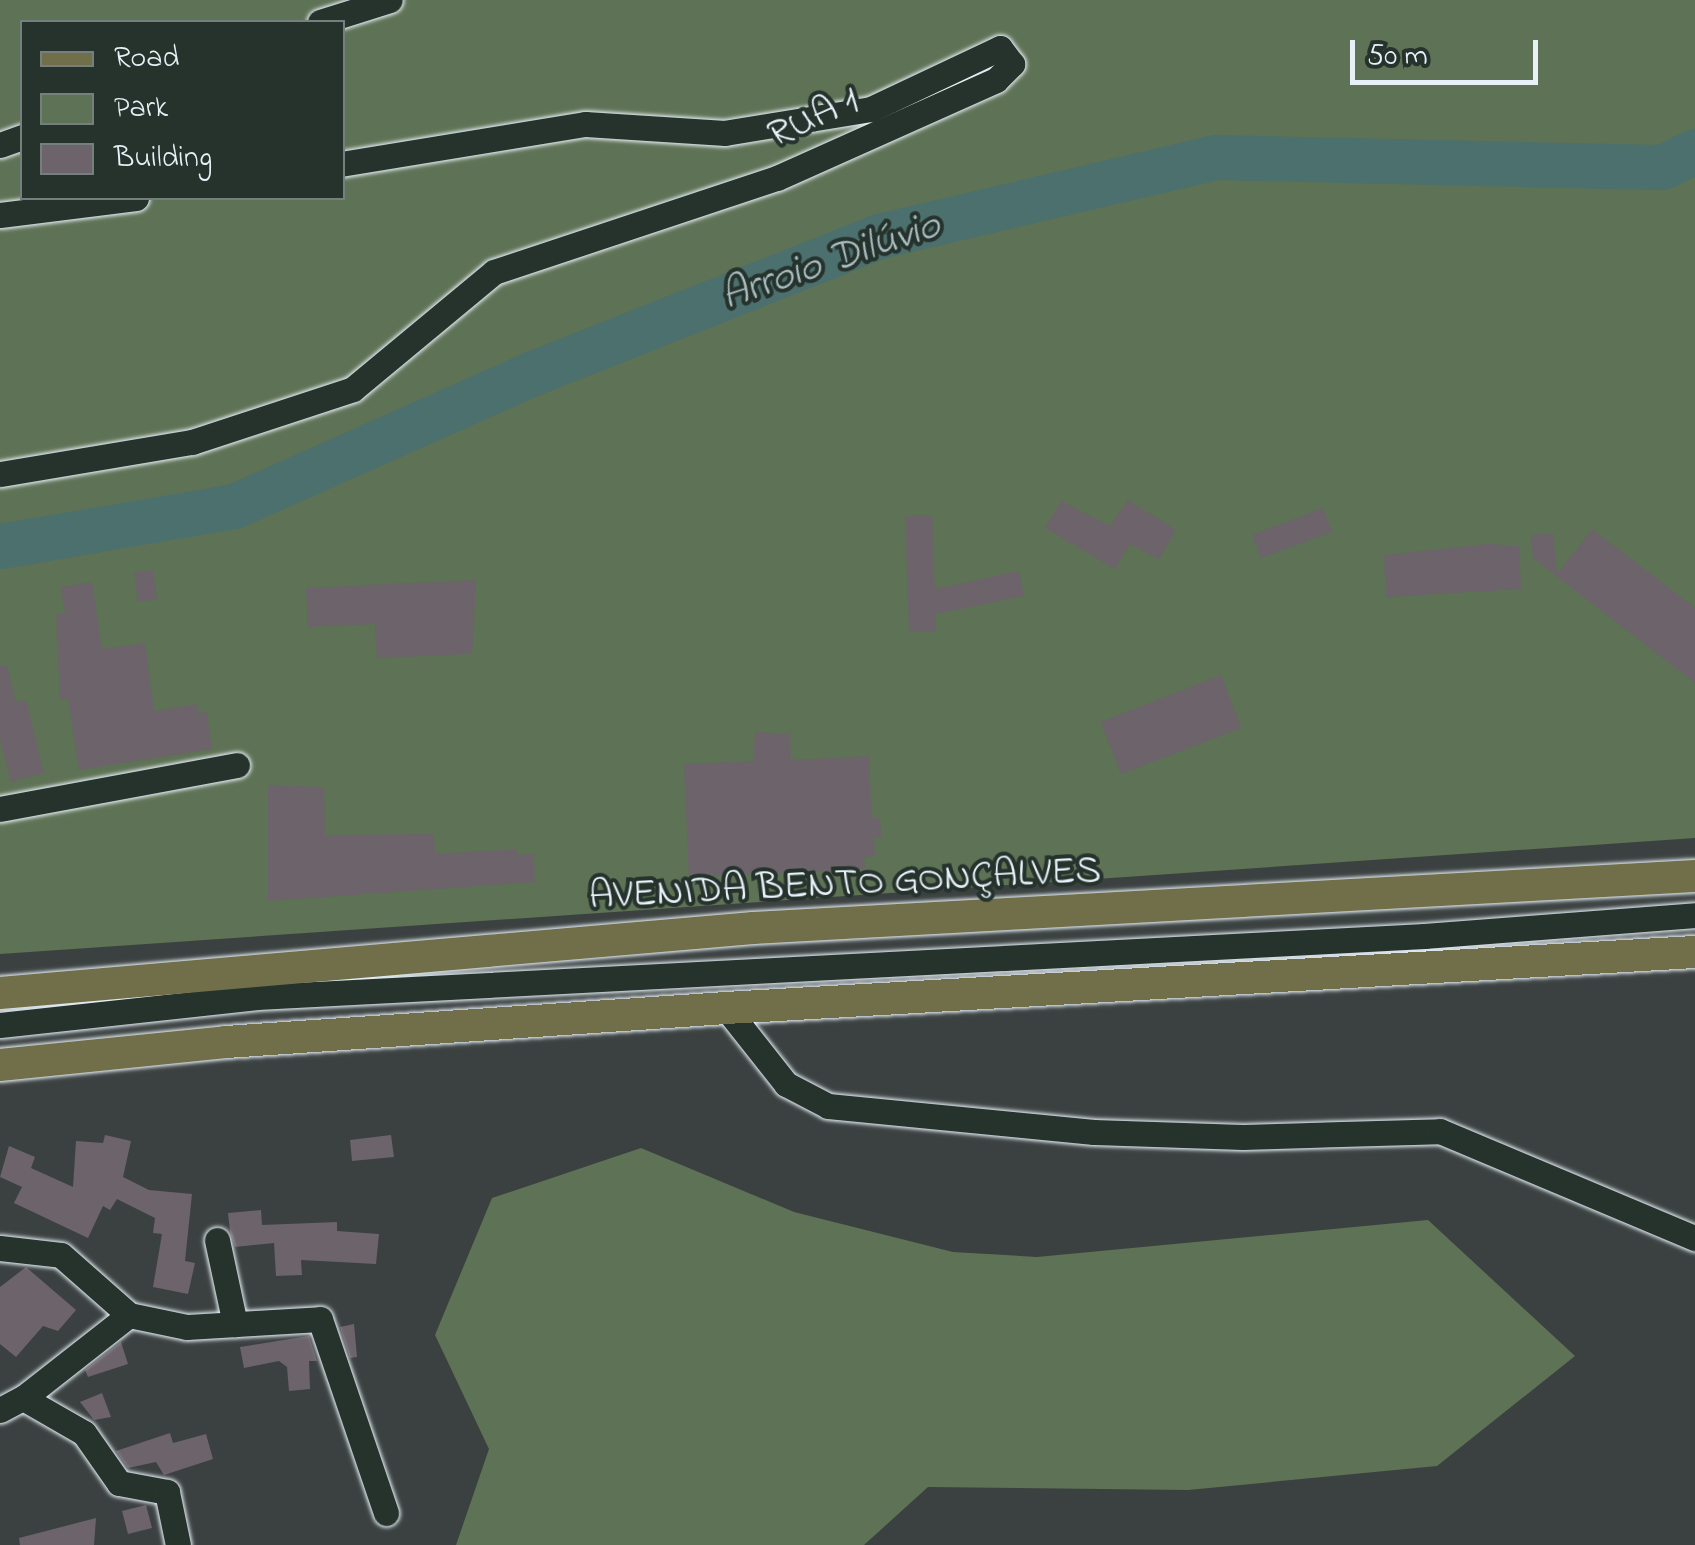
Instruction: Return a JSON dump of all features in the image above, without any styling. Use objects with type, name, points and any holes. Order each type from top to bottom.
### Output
[{"type":"main road","name":"AVENIDA BENTO GONÇALVES","points":[[0,992],[753,928],[1695,876]]},
{"type":"main road","points":[[0,1066],[356,1033],[726,1008],[1695,952]]},
{"type":"street","points":[[326,20],[390,0]]},
{"type":"street","name":"RUA 1","points":[[0,474],[192,442],[354,388],[494,272],[777,178],[996,80],[1012,64],[1000,48],[871,109],[725,133],[585,124],[345,164]]},
{"type":"street","points":[[0,215],[120,200]]},
{"type":"street","points":[[0,809],[236,765]]},
{"type":"street","points":[[0,1024],[354,992],[1424,936],[1695,915]]},
{"type":"street","points":[[354,992],[356,1033]]},
{"type":"street","points":[[726,1008],[786,1084],[828,1106],[1094,1132],[1243,1137],[1440,1131],[1695,1238]]},
{"type":"street","points":[[216,1240],[235,1324]]},
{"type":"street","points":[[0,1248],[61,1255],[129,1314],[187,1326],[320,1318],[386,1512]]},
{"type":"street","points":[[12,1404],[129,1314]]},
{"type":"street","points":[[12,1404],[84,1432],[119,1483],[167,1492],[178,1545]]},
{"type":"green space","points":[[0,0],[1695,0],[1695,838],[0,954]]},
{"type":"green space","points":[[641,1148],[794,1212],[953,1252],[1037,1257],[1428,1220],[1575,1356],[1437,1466],[1188,1490],[928,1487],[864,1545],[456,1545],[489,1449],[435,1335],[492,1198]]},
{"type":"building","points":[[1128,500],[1176,530],[1159,559],[1130,544],[1115,569],[1045,528],[1061,501],[1110,526]]},
{"type":"building","points":[[1323,508],[1332,532],[1261,558],[1252,535]]},
{"type":"building","points":[[932,515],[935,589],[1019,571],[1024,596],[936,614],[936,632],[909,632],[905,516]]},
{"type":"building","points":[[1592,529],[1695,608],[1695,683],[1533,558],[1531,535],[1553,533],[1557,574]]},
{"type":"building","points":[[1488,544],[1519,546],[1521,589],[1386,597],[1384,555]]},
{"type":"building","points":[[153,570],[157,599],[138,602],[134,573]]},
{"type":"building","points":[[476,580],[472,654],[377,658],[375,624],[308,627],[306,588]]},
{"type":"building","points":[[92,582],[102,649],[145,643],[154,711],[197,704],[198,713],[207,712],[212,749],[79,770],[68,699],[60,700],[56,615],[65,613],[61,587]]},
{"type":"building","points":[[7,665],[16,702],[26,700],[44,773],[11,782],[0,739],[0,666]]},
{"type":"building","points":[[1221,675],[1241,728],[1121,774],[1101,722]]},
{"type":"building","points":[[755,732],[790,734],[791,760],[869,756],[872,818],[880,818],[881,837],[874,838],[875,856],[864,857],[865,869],[689,877],[684,764],[753,761]]},
{"type":"building","points":[[268,785],[324,787],[325,835],[434,834],[435,854],[517,849],[517,855],[534,854],[535,882],[268,901]]},
{"type":"building","points":[[105,1135],[131,1141],[123,1177],[149,1190],[192,1194],[185,1261],[195,1263],[188,1294],[153,1287],[162,1234],[153,1233],[155,1218],[117,1199],[110,1210],[103,1206],[88,1238],[14,1203],[22,1187],[0,1177],[9,1146],[35,1157],[31,1168],[73,1187],[76,1141],[103,1143]]},
{"type":"building","points":[[391,1135],[394,1157],[352,1161],[350,1140]]},
{"type":"building","points":[[261,1210],[262,1225],[337,1222],[337,1231],[379,1234],[376,1264],[301,1260],[302,1275],[276,1276],[274,1243],[235,1247],[230,1231],[228,1213]]},
{"type":"building","points":[[26,1267],[76,1310],[58,1331],[43,1326],[16,1357],[0,1344],[0,1287]]},
{"type":"building","points":[[354,1324],[357,1357],[350,1358],[340,1327]]},
{"type":"building","points":[[309,1336],[317,1361],[309,1361],[310,1389],[289,1391],[287,1367],[279,1361],[244,1368],[240,1347]]},
{"type":"building","points":[[121,1342],[128,1364],[88,1377],[85,1370]]},
{"type":"building","points":[[102,1393],[111,1417],[94,1420],[80,1402]]},
{"type":"building","points":[[170,1433],[173,1443],[206,1434],[213,1459],[164,1475],[156,1462],[128,1468],[116,1451]]},
{"type":"building","points":[[146,1505],[152,1528],[128,1534],[122,1511]]},
{"type":"building","points":[[96,1518],[94,1545],[20,1545],[19,1538]]},
{"type":"waterway","name":"Arroio Dilúvio","points":[[0,546],[234,506],[533,373],[879,236],[1216,157],[1662,167],[1695,151]]}]
